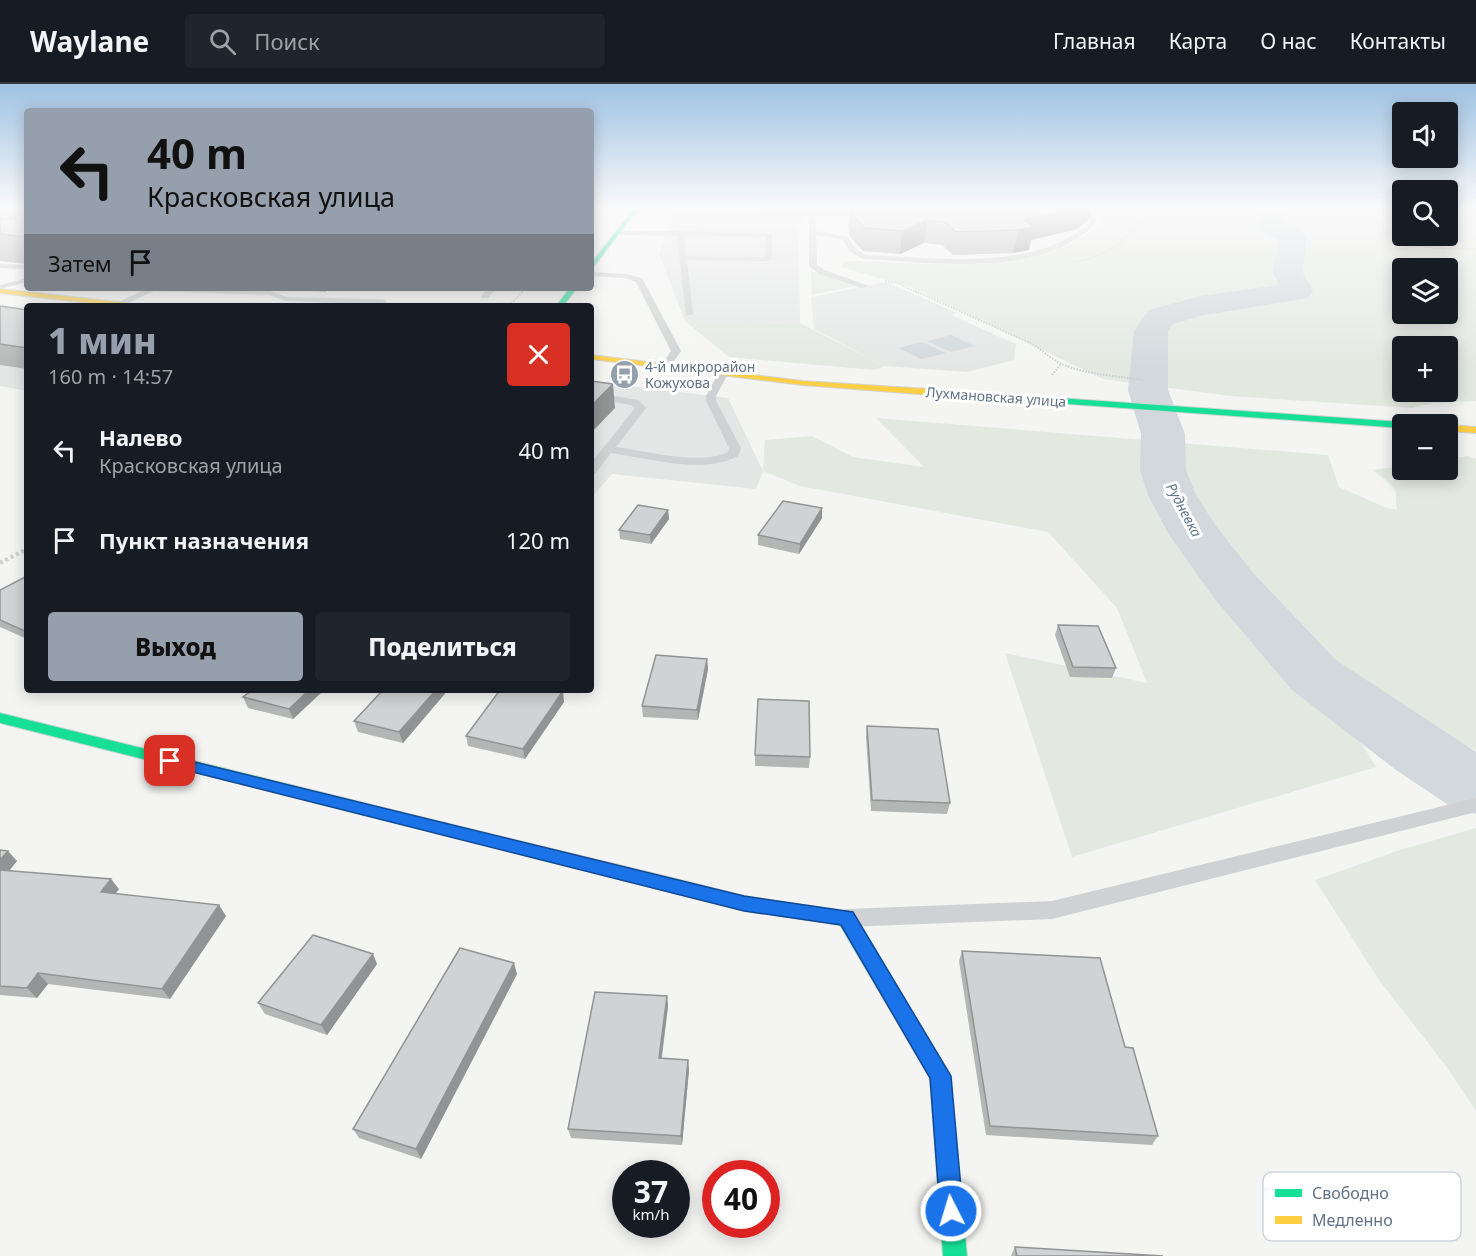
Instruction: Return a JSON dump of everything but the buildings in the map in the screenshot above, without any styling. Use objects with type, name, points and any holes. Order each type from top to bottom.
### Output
[{"type":"street","points":[[1,290],[110,303]]},
{"type":"street","points":[[562,303],[572,291]]},
{"type":"street","name":"Лухмановская улица","points":[[594,357],[851,387],[1392,424]]},
{"type":"street","points":[[1458,429],[1476,430]]},
{"type":"street","points":[[0,718],[744,903],[846,918],[940,1076],[955,1256]]},
{"type":"lane","points":[[684,263],[689,314]]},
{"type":"lane","points":[[813,263],[813,266],[822,272],[865,286]]},
{"type":"lane","points":[[0,266],[24,267]]},
{"type":"lane","points":[[594,273],[626,276],[639,280],[676,351],[666,366]]},
{"type":"lane","points":[[1,290],[24,280]]},
{"type":"lane","points":[[120,303],[149,291]]},
{"type":"lane","points":[[212,291],[270,293],[286,299],[383,302]]},
{"type":"lane","points":[[485,296],[490,291]]},
{"type":"lane","points":[[609,449],[712,462],[730,458],[735,448],[711,401],[711,396],[723,374]]},
{"type":"lane","points":[[594,396],[634,402],[642,408],[594,467]]},
{"type":"lane","points":[[846,918],[1052,910],[1476,805]]},
{"type":"path","points":[[884,280],[897,283],[1042,349],[1061,364],[1079,370],[1136,379]]},
{"type":"path","points":[[512,303],[523,291]]},
{"type":"path","points":[[514,296],[519,296]]},
{"type":"path","points":[[0,563],[24,551]]},
{"type":"shaded area","points":[[662,263],[799,263],[800,323],[685,321]]},
{"type":"shaded area","points":[[843,263],[1392,263],[1392,324],[1458,324],[1458,263],[1476,263],[1476,401],[1458,402],[1458,336],[1392,336],[1392,402],[1455,402],[1434,403],[1412,408],[1230,396],[1103,379],[913,288],[842,267]]},
{"type":"shaded area","points":[[811,271],[855,286],[812,295]]},
{"type":"shaded area","points":[[887,282],[957,313],[951,315],[1016,344],[1014,360],[967,372],[885,366],[814,329],[811,297]]},
{"type":"shaded area","points":[[0,316],[24,319],[24,390],[0,386]]},
{"type":"shaded area","points":[[685,321],[800,323],[885,366],[874,370],[729,357]]},
{"type":"shaded area","points":[[951,335],[975,346],[951,352],[927,341]]},
{"type":"shaded area","points":[[922,342],[946,353],[921,359],[898,348]]},
{"type":"shaded area","points":[[594,381],[728,398],[763,471],[756,489],[612,474],[594,495]]},
{"type":"shaded area","points":[[876,418],[1328,455],[1339,487],[1387,508],[1397,510],[1393,487],[1372,470],[1392,467],[1392,480],[1458,480],[1458,458],[1468,456],[1476,459],[1476,750],[1394,715],[1291,627],[1376,767],[1072,857],[1005,653],[1147,683],[1117,608],[1048,532],[800,486],[763,471],[765,440],[812,436],[853,457],[924,467]]},
{"type":"shaded area","points":[[1476,828],[1476,1111],[1446,1066],[1379,980],[1315,880],[1400,850]]},
{"type":"waterway","name":"Рудневка","points":[[1289,263],[1288,273],[1297,291],[1201,306],[1161,317],[1151,331],[1148,390],[1163,434],[1163,470],[1172,495],[1194,533],[1234,586],[1314,675],[1421,752],[1476,787]]},
{"type":"traffic: fast","points":[[562,303],[572,291]]},
{"type":"traffic: fast","points":[[944,393],[1392,424]]},
{"type":"traffic: fast","points":[[0,718],[441,828]]},
{"type":"traffic: fast","points":[[664,883],[744,903],[846,918],[940,1076],[955,1256]]},
{"type":"traffic: slow","points":[[0,291],[109,303]]},
{"type":"traffic: slow","points":[[594,357],[803,383],[944,393]]},
{"type":"traffic: slow","points":[[1458,429],[1476,430]]},
{"type":"traffic: slow","points":[[441,828],[664,883]]},
{"type":"place","name":"4-й микрорайон Кожухова","points":[[624,375]]},
{"type":"route","points":[[170,761],[744,903],[846,918],[940,1076],[951,1211]]}]
